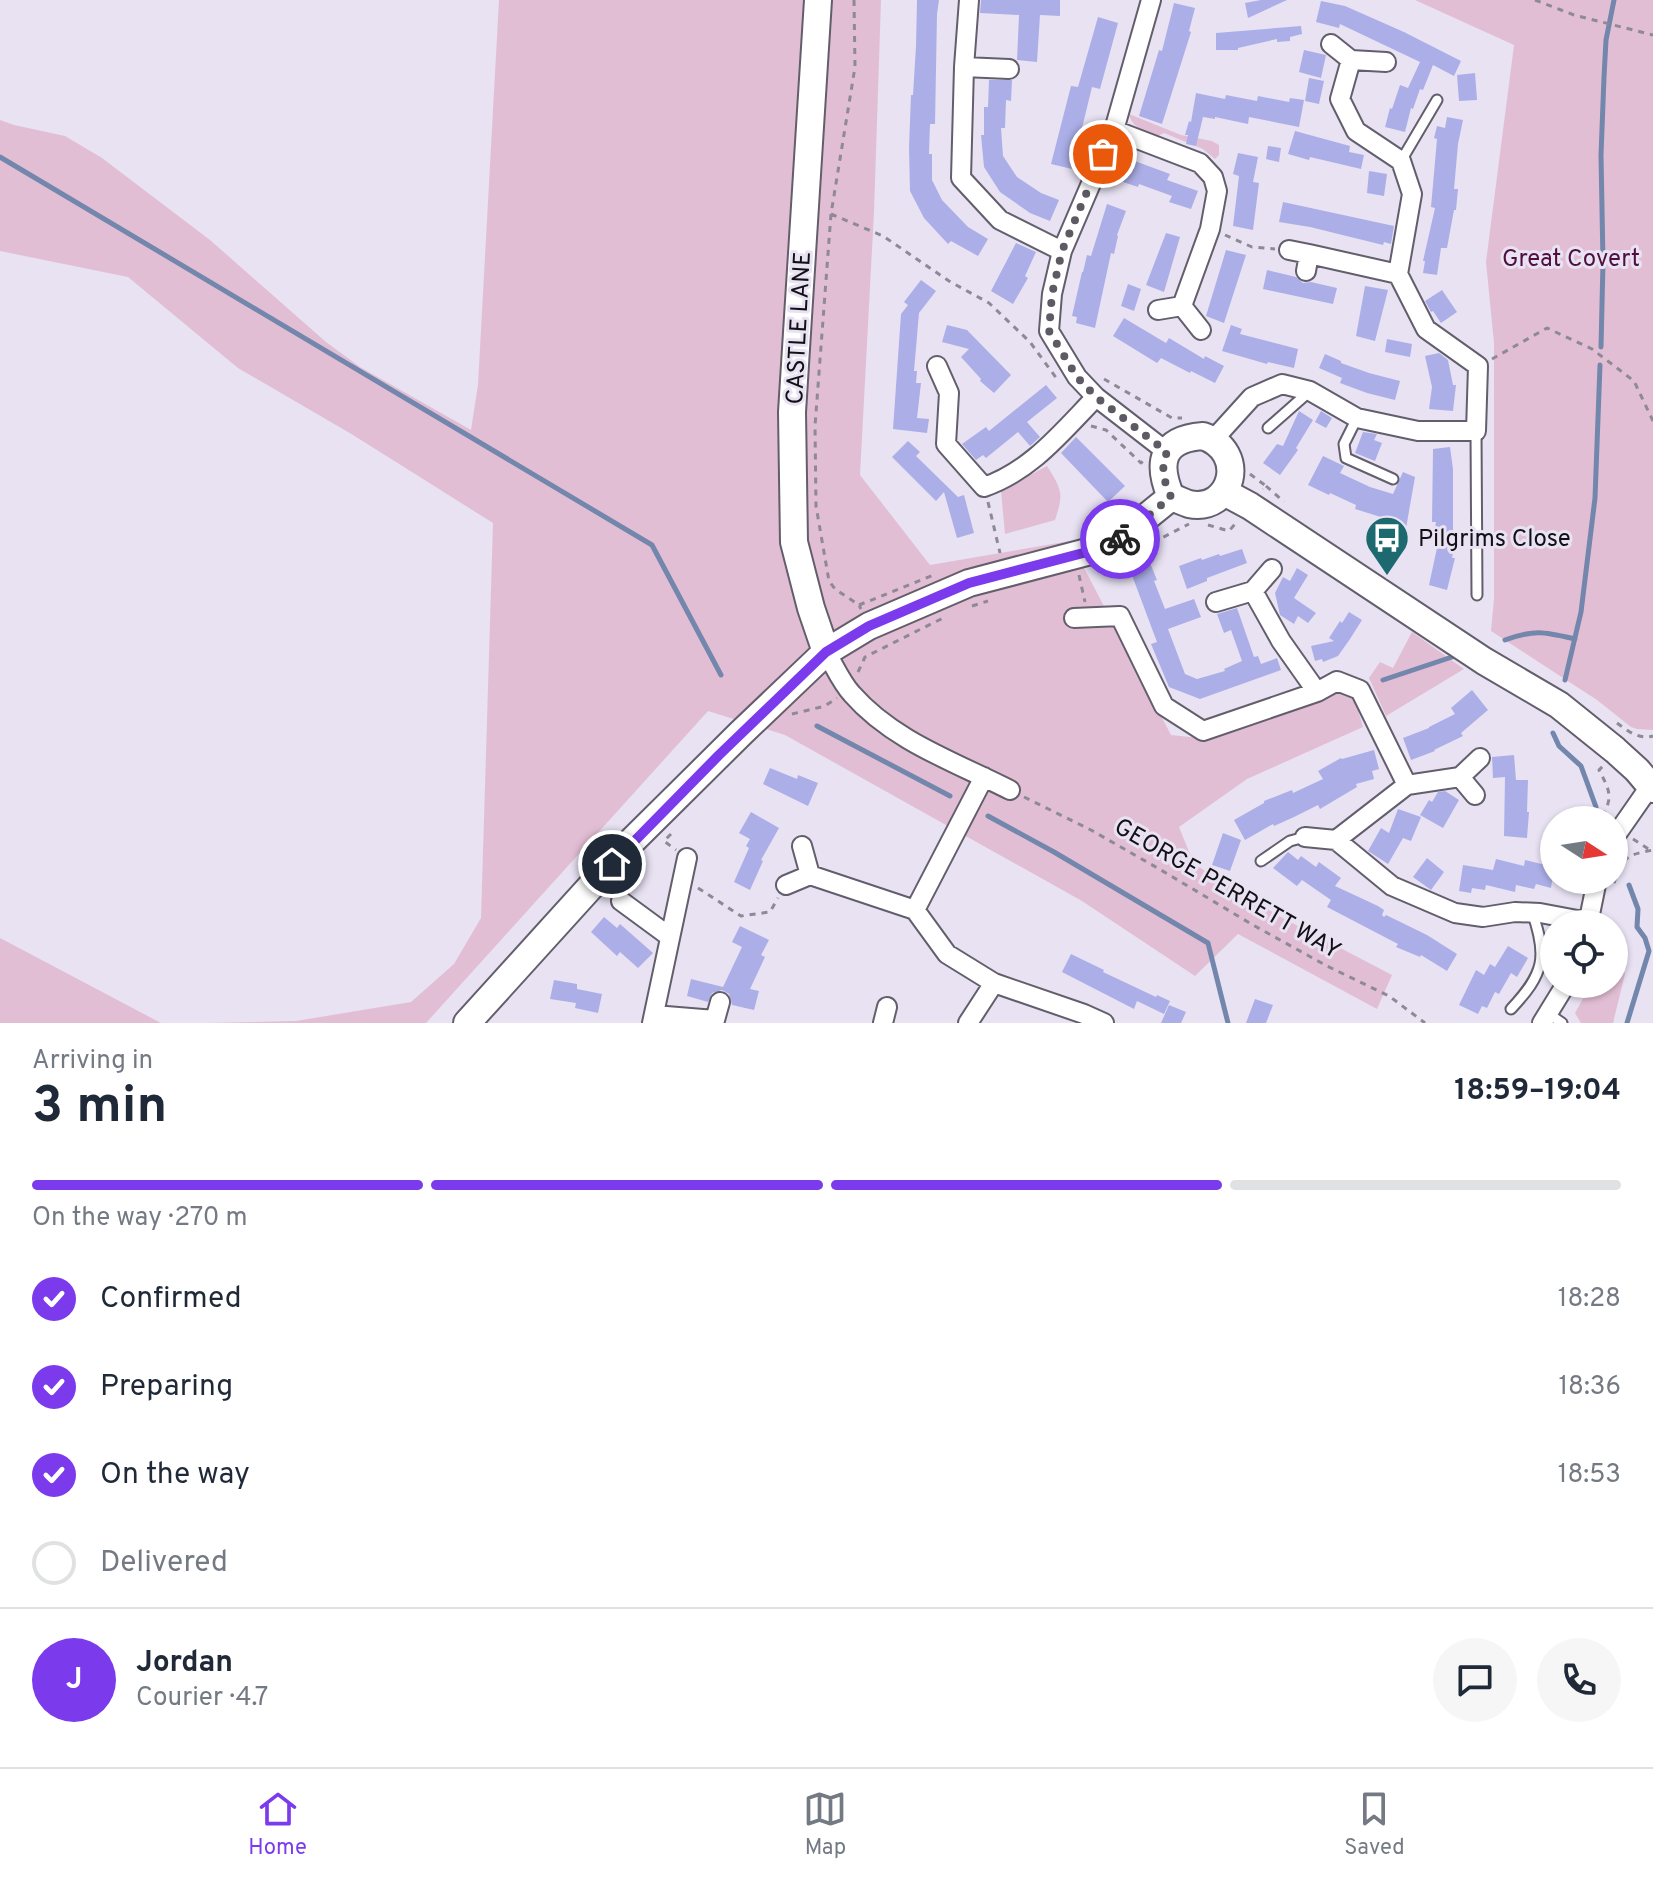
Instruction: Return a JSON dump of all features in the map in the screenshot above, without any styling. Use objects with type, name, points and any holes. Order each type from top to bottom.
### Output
[{"type":"street","name":"CASTLE LANE","points":[[818,0],[792,412],[794,542],[826,652]]},
{"type":"street","points":[[969,0],[961,178],[1000,220],[1062,251]]},
{"type":"street","points":[[1151,0],[1114,130],[1062,251],[1052,294],[1049,331],[1077,377],[1096,397],[1161,448],[1163,472],[1171,497],[1188,504],[1200,504],[1212,501],[1224,492],[1231,475],[1229,458],[1213,440],[1203,436],[1186,438],[1161,448]]},
{"type":"street","points":[[1331,44],[1351,60],[1386,62]]},
{"type":"street","points":[[1213,440],[1252,397],[1282,384],[1310,391],[1357,418],[1418,431],[1476,431],[1478,366],[1426,329],[1398,274],[1412,194],[1401,161],[1356,131],[1340,99],[1351,60]]},
{"type":"street","points":[[964,67],[1009,69]]},
{"type":"street","points":[[1114,130],[1200,163],[1213,177],[1217,191],[1210,229],[1182,306]]},
{"type":"street","points":[[1289,250],[1308,263],[1398,274]]},
{"type":"street","points":[[1158,310],[1182,306]]},
{"type":"street","points":[[1182,306],[1201,330]]},
{"type":"street","points":[[937,366],[949,393],[946,444],[984,487],[1005,480],[1046,450],[1096,397]]},
{"type":"street","points":[[1224,492],[1484,661],[1559,705],[1609,745],[1652,785],[1628,818]]},
{"type":"street","points":[[467,1023],[632,841],[864,615],[1087,552],[1118,540],[1171,497]]},
{"type":"street","points":[[1216,602],[1253,591],[1272,569]]},
{"type":"street","points":[[1253,591],[1281,641],[1317,692]]},
{"type":"street","points":[[1082,617],[1122,609],[1164,706],[1203,731],[1317,692],[1337,681],[1360,690],[1407,785]]},
{"type":"street","points":[[826,652],[849,691],[869,713],[911,742],[1010,790]]},
{"type":"street","points":[[1336,840],[1407,785],[1460,777],[1480,758]]},
{"type":"street","points":[[915,910],[984,777]]},
{"type":"street","points":[[1460,777],[1475,795]]},
{"type":"street","points":[[1305,837],[1336,840],[1392,886],[1455,913],[1483,917],[1515,912],[1540,914]]},
{"type":"street","points":[[802,846],[810,875]]},
{"type":"street","points":[[687,858],[653,1019],[718,1015]]},
{"type":"street","points":[[786,885],[810,875],[915,910],[947,954],[994,983],[1104,1023]]},
{"type":"street","points":[[621,901],[670,937]]},
{"type":"street","points":[[968,1023],[994,983]]},
{"type":"street","points":[[1551,1020],[1560,998]]},
{"type":"lane","points":[[1401,161],[1437,100]]},
{"type":"lane","points":[[1268,428],[1310,391]]},
{"type":"lane","points":[[1357,418],[1344,444],[1346,458],[1393,479]]},
{"type":"lane","points":[[1476,431],[1477,595]]},
{"type":"lane","points":[[1261,861],[1290,841],[1305,837]]},
{"type":"lane","points":[[1511,1009],[1536,978],[1541,961],[1532,912]]},
{"type":"path","points":[[784,715],[825,706],[849,691],[857,681],[861,662],[882,648],[864,615],[829,581],[816,506],[815,426],[831,214],[855,67],[854,0]]},
{"type":"path","points":[[1535,0],[1574,15],[1653,35]]},
{"type":"path","points":[[831,214],[883,236],[949,281],[989,303],[1030,342],[1058,380]]},
{"type":"path","points":[[1210,229],[1252,247],[1289,250]]},
{"type":"path","points":[[1478,366],[1547,328],[1592,349],[1634,381],[1653,421]]},
{"type":"path","points":[[1073,420],[1106,430],[1141,463],[1161,448]]},
{"type":"path","points":[[984,487],[1001,557]]},
{"type":"path","points":[[864,615],[928,576],[943,572]]},
{"type":"path","points":[[1079,575],[1082,617]]},
{"type":"path","name":"GEORGE PERRETT WAY","points":[[1010,790],[1091,830],[1253,925],[1389,996],[1425,1023]]},
{"type":"path","points":[[674,830],[664,841],[687,858]]},
{"type":"path","points":[[1628,858],[1638,851],[1653,850]]},
{"type":"path","points":[[683,879],[741,916],[770,912],[786,885]]},
{"type":"green space","points":[[499,0],[881,0],[860,475],[930,565],[1070,541],[1171,735],[1208,739],[1340,692],[1355,700],[1363,727],[1247,779],[1179,827],[1194,864],[1279,916],[1392,975],[1377,1009],[1238,934],[1195,976],[1082,901],[785,735],[708,711],[426,1023],[208,1023],[296,1021],[411,1002],[454,964],[481,918],[493,523],[353,435],[238,368],[128,277],[0,251],[0,120],[65,136],[102,158],[210,240],[326,342],[360,367],[471,430],[478,385]]},
{"type":"green space","name":"Great Covert","points":[[1415,0],[1653,0],[1653,730],[1631,727],[1597,700],[1491,631],[1494,599],[1494,343],[1486,262],[1514,45]]},
{"type":"green space","points":[[1129,114],[1181,135],[1212,141],[1219,145],[1219,155],[1215,159],[1203,149],[1164,133],[1158,136],[1144,131],[1133,123]]},
{"type":"green space","points":[[1047,466],[1060,492],[1055,520],[1005,534],[1001,491]]},
{"type":"green space","points":[[1412,632],[1464,669],[1386,716],[1369,678],[1380,662],[1393,668]]},
{"type":"green space","points":[[0,938],[161,1023],[0,1023]]},
{"type":"green space","points":[[1583,998],[1619,998],[1613,1023],[1581,1023],[1575,1013]]},
{"type":"building","points":[[917,0],[939,0],[935,124],[930,124],[932,180],[942,200],[968,227],[988,239],[978,256],[951,241],[948,244],[924,218],[910,191],[909,148]]},
{"type":"building","points":[[981,0],[1060,0],[1060,16],[1040,15],[1037,62],[1017,60],[1019,15],[980,13]]},
{"type":"building","points":[[1287,0],[1248,18],[1245,3]]},
{"type":"building","points":[[1321,1],[1345,6],[1461,61],[1454,76],[1433,65],[1423,90],[1420,89],[1411,108],[1405,132],[1385,127],[1400,85],[1408,88],[1420,62],[1340,24],[1339,28],[1316,22]]},
{"type":"building","points":[[1174,3],[1195,8],[1191,32],[1162,124],[1139,116],[1159,50],[1162,51]]},
{"type":"building","points":[[1098,17],[1118,23],[1100,89],[1092,87],[1072,169],[1051,164],[1071,86],[1078,87]]},
{"type":"building","points":[[1301,26],[1302,34],[1290,37],[1290,41],[1277,42],[1277,39],[1238,50],[1216,50],[1216,33]]},
{"type":"building","points":[[1304,50],[1326,55],[1321,78],[1299,72]]},
{"type":"building","points":[[1475,73],[1477,100],[1459,101],[1457,75]]},
{"type":"building","points":[[1309,78],[1324,81],[1319,104],[1305,101]]},
{"type":"building","points":[[989,80],[1012,80],[1011,101],[1006,100],[1005,128],[1001,128],[1003,156],[1017,177],[1041,193],[1059,200],[1050,221],[1030,213],[1000,192],[984,167],[981,135],[984,135],[984,107],[988,107]]},
{"type":"building","points":[[1196,93],[1225,99],[1226,95],[1257,101],[1258,96],[1289,102],[1290,98],[1304,100],[1299,127],[1249,117],[1248,124],[1203,117],[1196,146],[1186,144],[1188,135],[1185,135],[1191,122]]},
{"type":"building","points":[[1447,117],[1463,120],[1454,189],[1458,189],[1456,210],[1447,248],[1441,248],[1437,275],[1423,273],[1423,261],[1435,208],[1431,207],[1437,139],[1434,138],[1437,126],[1445,128]]},
{"type":"building","points":[[1295,131],[1350,146],[1349,152],[1364,155],[1361,169],[1288,154]]},
{"type":"building","points":[[1268,146],[1281,148],[1279,162],[1266,159]]},
{"type":"building","points":[[1238,153],[1258,157],[1253,182],[1259,183],[1253,230],[1233,226],[1239,176],[1233,174]]},
{"type":"building","points":[[1124,157],[1170,174],[1167,180],[1198,191],[1191,209],[1169,202],[1172,196],[1117,180]]},
{"type":"building","points":[[1369,171],[1387,174],[1384,196],[1367,193]]},
{"type":"building","points":[[1283,202],[1394,226],[1391,244],[1384,242],[1383,245],[1279,222]]},
{"type":"building","points":[[1107,204],[1126,211],[1114,254],[1111,253],[1095,328],[1076,323],[1077,317],[1072,316],[1087,255],[1091,256]]},
{"type":"building","points":[[1166,233],[1180,237],[1164,292],[1146,285]]},
{"type":"building","points":[[1016,243],[1036,252],[1025,276],[1028,278],[1013,304],[991,291]]},
{"type":"building","points":[[1226,250],[1246,255],[1224,323],[1206,316]]},
{"type":"building","points":[[1267,270],[1296,277],[1303,283],[1337,288],[1333,304],[1263,289]]},
{"type":"building","points":[[921,280],[936,291],[919,313],[914,371],[917,371],[916,383],[921,383],[917,418],[929,419],[927,433],[893,429],[901,314],[908,305],[904,302]]},
{"type":"building","points":[[1128,284],[1141,289],[1134,311],[1121,306]]},
{"type":"building","points":[[1365,286],[1388,290],[1375,341],[1356,336]]},
{"type":"building","points":[[1442,290],[1457,312],[1441,323],[1425,301]]},
{"type":"building","points":[[1124,318],[1166,343],[1169,338],[1204,359],[1205,356],[1224,366],[1215,383],[1161,358],[1157,363],[1113,336]]},
{"type":"building","points":[[947,325],[967,330],[1011,375],[994,393],[961,357],[969,349],[942,342]]},
{"type":"building","points":[[1231,325],[1242,329],[1240,334],[1298,349],[1294,368],[1222,351]]},
{"type":"building","points":[[1387,339],[1412,344],[1410,357],[1385,352]]},
{"type":"building","points":[[1439,353],[1448,360],[1453,385],[1456,385],[1453,411],[1429,409],[1432,387],[1425,356]]},
{"type":"building","points":[[1325,354],[1341,363],[1400,381],[1395,400],[1340,383],[1342,378],[1319,368]]},
{"type":"building","points":[[1046,385],[1057,398],[1027,422],[1040,437],[1030,446],[1018,432],[986,458],[983,455],[976,460],[962,444],[986,427],[989,431]]},
{"type":"building","points":[[1299,411],[1313,420],[1296,448],[1298,450],[1280,475],[1263,463],[1277,444],[1283,446]]},
{"type":"building","points":[[1321,411],[1332,418],[1326,428],[1315,422]]},
{"type":"building","points":[[1363,432],[1377,434],[1374,440],[1382,443],[1375,461],[1355,453]]},
{"type":"building","points":[[1076,437],[1125,486],[1108,502],[1061,453]]},
{"type":"building","points":[[908,441],[920,452],[916,456],[958,497],[964,495],[974,533],[957,538],[944,492],[936,501],[892,457]]},
{"type":"building","points":[[1450,447],[1453,530],[1457,531],[1452,558],[1455,558],[1447,590],[1429,585],[1437,548],[1432,547],[1436,522],[1432,522],[1433,449]]},
{"type":"building","points":[[1323,456],[1344,466],[1340,473],[1393,494],[1403,472],[1415,477],[1405,534],[1382,530],[1384,518],[1355,509],[1356,505],[1308,485]]},
{"type":"building","points":[[1242,549],[1247,563],[1187,589],[1179,566]]},
{"type":"building","points":[[1150,563],[1165,609],[1194,599],[1201,617],[1168,629],[1185,674],[1197,679],[1225,671],[1242,661],[1231,630],[1224,633],[1217,614],[1237,608],[1254,657],[1258,656],[1261,664],[1277,658],[1281,670],[1200,699],[1169,687],[1151,644],[1157,642],[1130,570]]},
{"type":"building","points":[[1297,568],[1308,575],[1294,598],[1316,613],[1308,623],[1298,616],[1294,624],[1280,615],[1275,593],[1283,577],[1290,581]]},
{"type":"building","points":[[1349,612],[1362,620],[1350,639],[1338,656],[1323,662],[1322,659],[1315,661],[1311,646],[1334,641],[1329,638]]},
{"type":"building","points":[[1472,690],[1488,710],[1461,733],[1463,736],[1411,760],[1403,738],[1455,714],[1451,708]]},
{"type":"building","points":[[1374,750],[1379,769],[1372,771],[1374,779],[1356,784],[1357,787],[1320,809],[1318,805],[1245,840],[1234,820],[1264,801],[1292,790],[1293,793],[1323,779],[1318,771],[1341,758]]},
{"type":"building","points":[[1514,755],[1516,780],[1528,780],[1527,838],[1504,836],[1505,777],[1493,778],[1492,757]]},
{"type":"building","points":[[770,768],[797,779],[798,775],[818,783],[808,806],[763,784]]},
{"type":"building","points":[[1445,791],[1459,800],[1443,828],[1420,815],[1429,800],[1432,802],[1438,792]]},
{"type":"building","points":[[1398,809],[1421,817],[1411,841],[1403,838],[1388,864],[1368,851],[1381,828],[1389,833]]},
{"type":"building","points":[[751,812],[779,828],[761,860],[750,890],[734,882],[750,839],[739,833]]},
{"type":"building","points":[[1223,833],[1241,840],[1230,871],[1212,865]]},
{"type":"building","points":[[1288,852],[1298,860],[1301,856],[1316,867],[1319,862],[1341,878],[1335,886],[1378,906],[1384,910],[1384,917],[1386,915],[1427,935],[1457,954],[1447,971],[1421,955],[1396,947],[1398,944],[1327,907],[1331,900],[1302,880],[1297,886],[1273,868]]},
{"type":"building","points":[[1427,858],[1444,872],[1431,890],[1413,877]]},
{"type":"building","points":[[1496,859],[1524,866],[1525,860],[1540,864],[1540,885],[1536,884],[1534,889],[1516,885],[1515,892],[1486,885],[1485,890],[1472,888],[1471,893],[1459,891],[1463,865],[1493,870]]},
{"type":"building","points":[[604,917],[617,928],[620,924],[653,953],[638,968],[620,952],[617,956],[591,932]]},
{"type":"building","points":[[740,926],[769,940],[761,955],[765,957],[750,989],[759,991],[754,1010],[732,1005],[729,994],[722,990],[712,993],[708,1002],[687,996],[691,979],[723,987],[742,947],[732,942]]},
{"type":"building","points":[[1508,946],[1528,958],[1517,977],[1511,973],[1499,994],[1495,992],[1487,1008],[1482,1006],[1478,1014],[1459,1005],[1476,970],[1484,975],[1490,964],[1495,967]]},
{"type":"building","points":[[1071,954],[1103,972],[1170,1001],[1164,1014],[1137,1001],[1134,1009],[1062,972]]},
{"type":"building","points":[[554,980],[577,984],[577,989],[602,994],[598,1013],[575,1008],[576,1003],[550,999]]},
{"type":"building","points":[[1255,999],[1273,1005],[1266,1023],[1246,1023]]},
{"type":"building","points":[[1169,1005],[1186,1012],[1181,1023],[1161,1023]]},
{"type":"waterway","points":[[1601,347],[1601,155],[1606,40],[1614,0]]},
{"type":"waterway","points":[[0,157],[652,545],[721,675]]},
{"type":"waterway","points":[[1565,680],[1581,612],[1595,498],[1600,365]]},
{"type":"waterway","points":[[1505,640],[1540,633],[1575,639]]},
{"type":"waterway","points":[[1383,680],[1455,656]]},
{"type":"waterway","points":[[817,726],[950,796]]},
{"type":"waterway","points":[[1553,733],[1559,746],[1581,766],[1596,806]]},
{"type":"waterway","points":[[988,816],[1208,943],[1228,1023]]},
{"type":"waterway","points":[[1627,1023],[1649,951],[1637,927],[1638,909],[1629,885]]},
{"type":"way so far","points":[[1103,154],[1062,251],[1052,294],[1049,331],[1077,377],[1096,397],[1167,452],[1163,472],[1171,497],[1120,539]]},
{"type":"place","name":"Pilgrims Close","points":[[1387,577]]},
{"type":"route","points":[[612,864],[826,652],[869,626],[969,583],[1087,552],[1120,539]]}]
